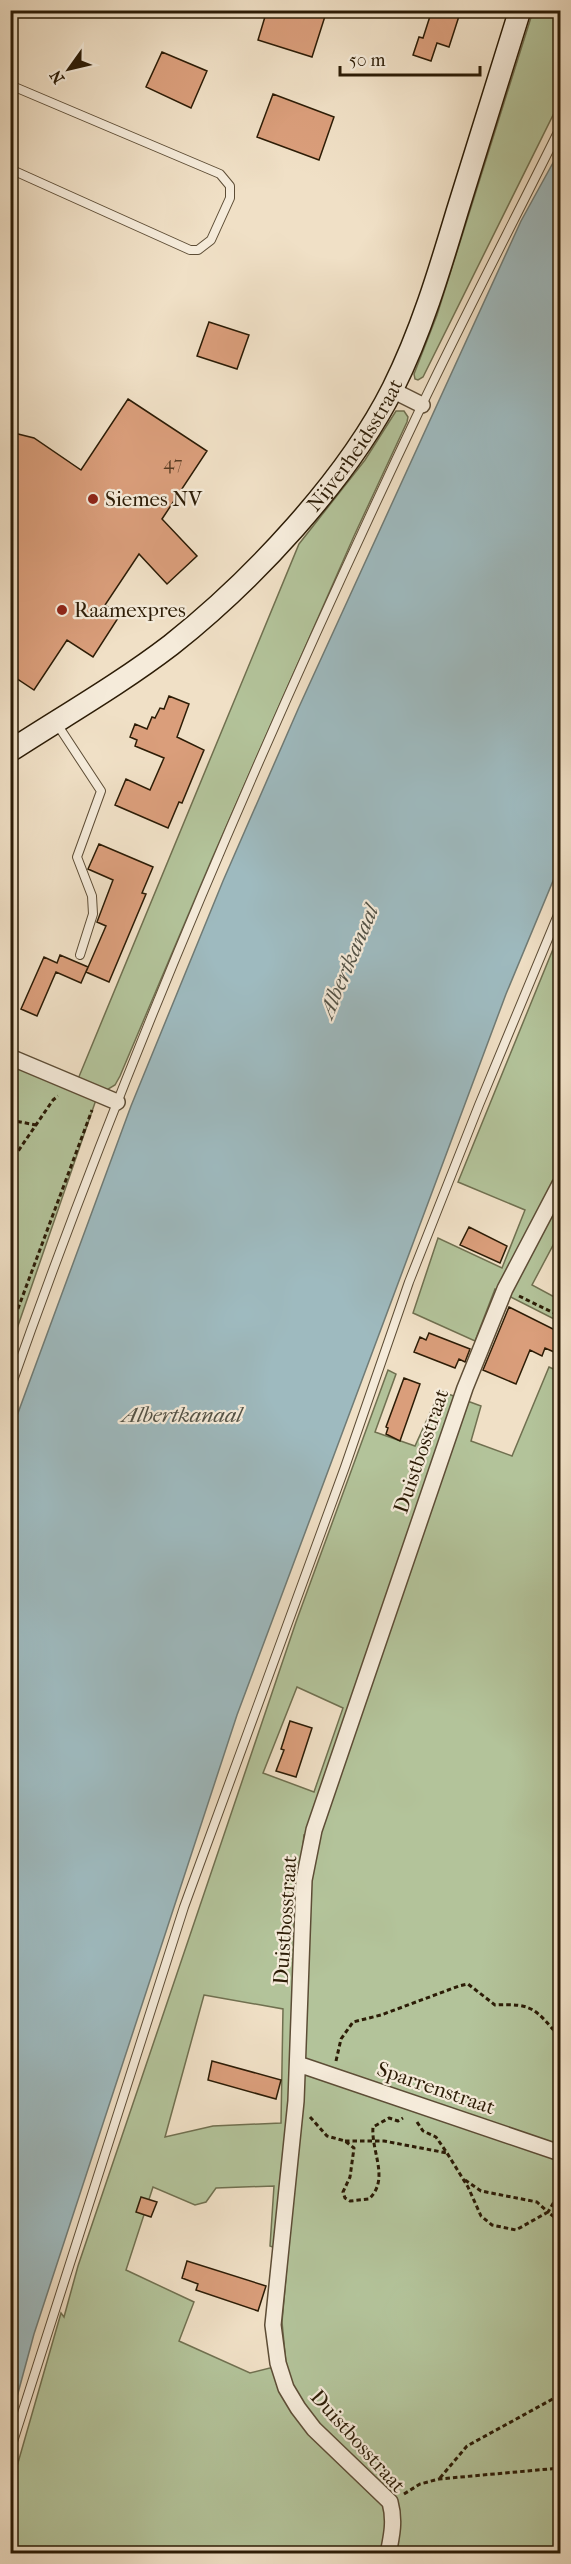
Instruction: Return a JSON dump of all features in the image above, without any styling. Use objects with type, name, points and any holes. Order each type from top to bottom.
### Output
[{"type":"street","name":"Nijverheidsstraat","points":[[10,751],[169,646],[226,597],[291,531],[328,487],[365,435],[392,390],[416,339],[520,10]]},
{"type":"street","points":[[392,390],[422,405]]},
{"type":"street","points":[[10,1057],[117,1102]]},
{"type":"street","name":"Duistbosstraat","points":[[387,2553],[393,2521],[390,2502],[314,2429],[286,2388],[278,2363],[273,2325],[296,2101],[304,1880],[314,1830],[465,1388],[505,1289],[561,1184]]},
{"type":"street","name":"Sparrenstraat","points":[[298,2064],[561,2153]]},
{"type":"lane","points":[[10,85],[220,174],[230,186],[230,198],[211,240],[198,250],[189,250],[10,170]]},
{"type":"lane","points":[[10,1389],[117,1102],[219,854],[330,601],[422,405],[561,128]]},
{"type":"lane","points":[[56,721],[101,790],[77,856],[92,896],[93,914],[80,955]]},
{"type":"lane","points":[[10,2451],[184,1907],[341,1478],[409,1282],[479,1105],[561,910]]},
{"type":"path","points":[[10,1163],[53,1100],[75,1083]]},
{"type":"path","points":[[10,1330],[98,1094]]},
{"type":"path","points":[[10,1120],[36,1125]]},
{"type":"path","points":[[505,1289],[561,1316]]},
{"type":"path","points":[[333,2074],[341,2039],[353,2022],[381,2015],[468,1984],[495,2005],[512,2004],[532,2008],[560,2037],[561,2092]]},
{"type":"path","points":[[296,2101],[327,2136],[345,2141],[372,2140],[447,2153]]},
{"type":"path","points":[[345,2141],[354,2148],[350,2177],[343,2192],[345,2198],[350,2201],[369,2199],[376,2193],[381,2178],[372,2140],[373,2127],[389,2118],[398,2121],[409,2116]]},
{"type":"path","points":[[414,2119],[423,2131],[436,2137],[463,2179],[481,2216],[492,2226],[516,2230],[548,2212],[561,2192]]},
{"type":"path","points":[[463,2179],[482,2191],[537,2202],[561,2222]]},
{"type":"path","points":[[439,2479],[467,2446],[561,2396]]},
{"type":"path","points":[[390,2502],[420,2484],[439,2479],[561,2468]]},
{"type":"green space","points":[[533,11],[560,11],[560,101],[423,377],[418,380],[415,379],[414,374],[437,315]]},
{"type":"green space","points":[[396,411],[404,411],[408,417],[407,422],[354,536],[211,861],[120,1076],[115,1085],[105,1091],[78,1079],[299,544],[365,460]]},
{"type":"green space","points":[[560,932],[560,1232],[532,1285],[560,1300],[560,1322],[495,1289],[475,1341],[413,1313],[438,1238],[502,1268],[525,1210],[458,1182]]},
{"type":"green space","points":[[11,1066],[98,1094],[11,1346]]},
{"type":"green space","points":[[549,1367],[560,1372],[560,2553],[11,2554],[11,2487],[61,2313],[64,2317],[78,2266],[296,1622],[388,1370],[396,1374],[375,1432],[415,1446],[440,1391],[481,1406],[471,1441],[512,1456]],"holes":[[[297,1687],[343,1708],[314,1792],[263,1773]],[[304,1835],[319,1839],[311,1879],[310,1906],[297,1903]],[[204,1995],[283,2009],[281,2123],[213,2126],[165,2137]],[[274,2186],[270,2246],[288,2253],[282,2322],[286,2364],[250,2373],[179,2341],[194,2302],[126,2270],[153,2187],[195,2205],[206,2202],[216,2188]]]},
{"type":"water","name":"Albertkanaal","points":[[560,150],[560,864],[506,994],[237,1715],[34,2334],[11,2419],[11,1432],[131,1106],[223,881],[299,707],[521,221]]},
{"type":"building","points":[[267,10],[327,10],[312,57],[258,40]]},
{"type":"building","points":[[432,10],[461,10],[449,47],[437,43],[431,61],[413,55],[419,37],[423,38]]},
{"type":"building","points":[[162,52],[207,71],[191,108],[146,87]]},
{"type":"building","points":[[273,94],[334,117],[319,160],[257,137]]},
{"type":"building","points":[[209,322],[249,335],[237,369],[197,356]]},
{"type":"building","name":"Siemes NV","points":[[128,399],[207,451],[162,519],[197,556],[167,584],[139,554],[105,605],[120,615],[93,657],[67,640],[34,690],[10,674],[10,432],[34,438],[81,470]]},
{"type":"building","points":[[169,696],[189,704],[177,737],[204,750],[182,803],[179,802],[168,828],[115,805],[126,779],[150,790],[164,758],[135,746],[137,740],[130,737],[135,724],[147,729],[152,717],[155,718],[160,708],[164,709]]},
{"type":"building","points":[[99,844],[153,867],[142,893],[146,894],[109,982],[86,972],[106,926],[97,922],[113,880],[88,869]]},
{"type":"building","points":[[60,955],[88,967],[81,983],[56,972],[37,1016],[21,1009],[44,957],[57,963]]},
{"type":"building","points":[[469,1227],[507,1246],[500,1263],[460,1245]]},
{"type":"building","points":[[509,1307],[561,1333],[561,1355],[545,1348],[542,1356],[530,1350],[516,1384],[483,1370]]},
{"type":"building","points":[[429,1333],[470,1349],[465,1362],[459,1359],[455,1368],[414,1352],[420,1337],[426,1340]]},
{"type":"building","points":[[404,1378],[420,1384],[400,1441],[386,1434],[388,1428],[386,1427]]},
{"type":"building","points":[[290,1721],[312,1728],[296,1777],[276,1771],[284,1750],[281,1749]]},
{"type":"building","points":[[212,2061],[281,2080],[276,2099],[208,2080]]},
{"type":"building","points":[[141,2197],[157,2202],[151,2217],[136,2212]]},
{"type":"building","points":[[187,2261],[266,2286],[258,2311],[196,2290],[198,2284],[182,2278]]},
{"type":"place","name":"Siemes NV","points":[[93,499]]},
{"type":"place","name":"Raamexpres","points":[[62,610]]}]
